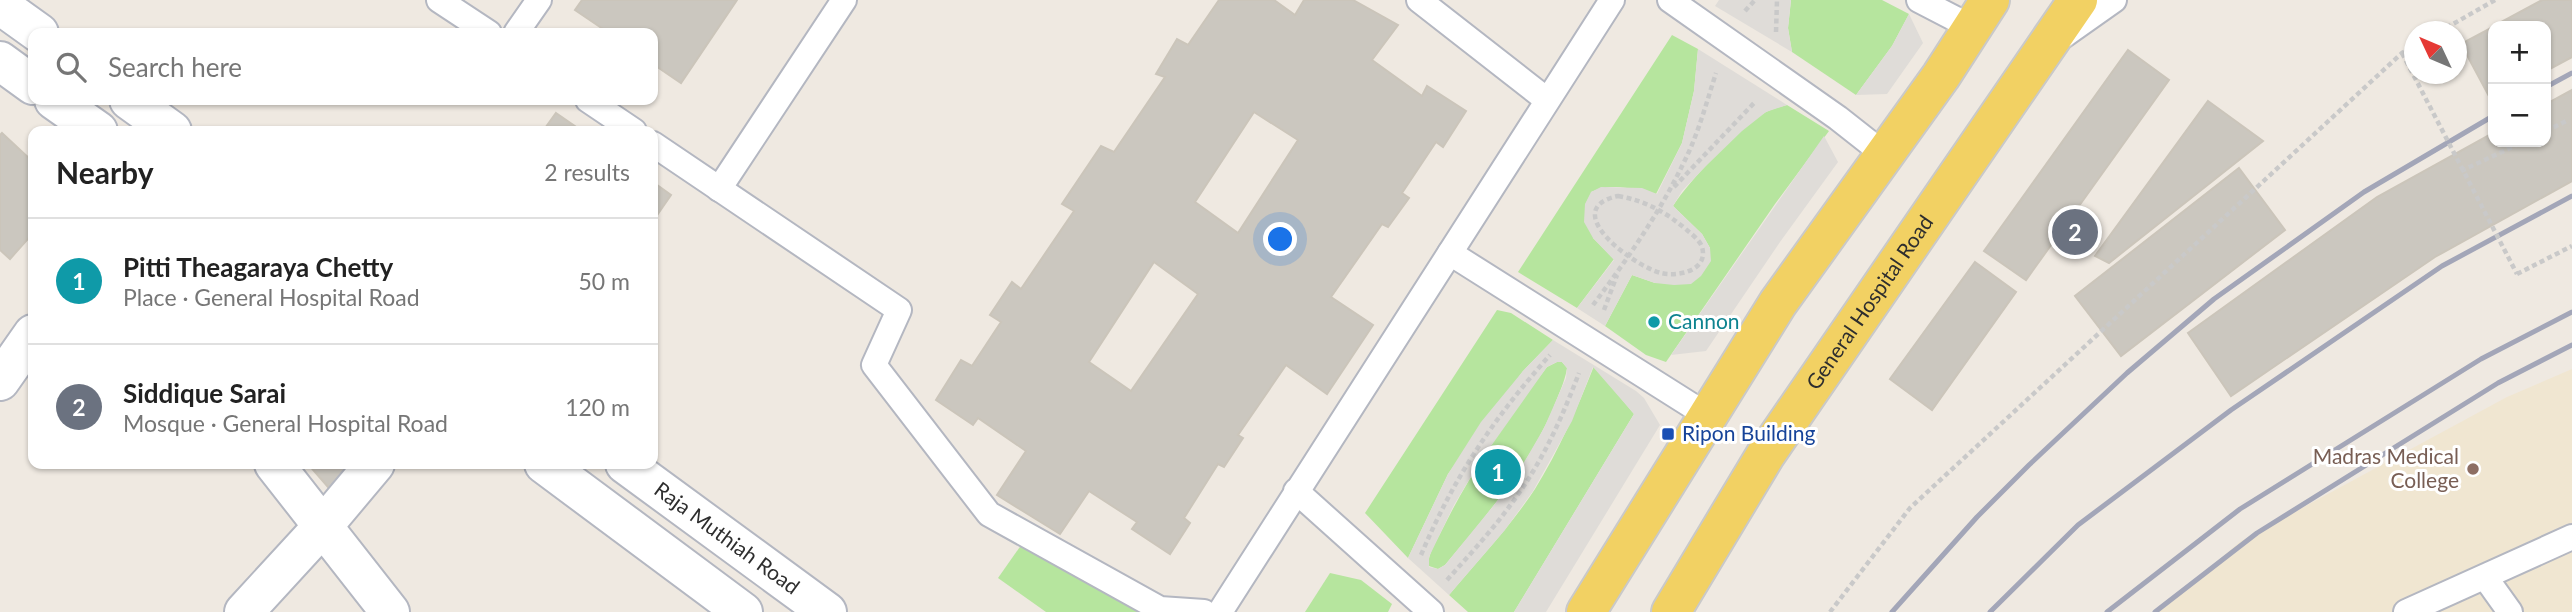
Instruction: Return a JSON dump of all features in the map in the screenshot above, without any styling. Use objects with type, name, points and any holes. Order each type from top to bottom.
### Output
[{"type":"main road","name":"General Hospital Road","points":[[1671,612],[1766,454],[2049,46],[2078,0]]},
{"type":"main road","points":[[6,9],[32,28]]},
{"type":"main road","points":[[1586,612],[1779,303],[1982,14]]},
{"type":"main road","points":[[0,61],[28,81]]},
{"type":"main road","points":[[61,105],[91,126]]},
{"type":"main road","points":[[136,105],[165,126]]},
{"type":"main road","points":[[0,381],[28,341]]},
{"type":"main road","points":[[278,469],[390,612]]},
{"type":"main road","points":[[244,612],[371,469]]},
{"type":"main road","points":[[551,469],[743,612]]},
{"type":"main road","name":"Raja Muthiah Road","points":[[632,469],[827,612]]},
{"type":"lane","points":[[439,0],[481,28]]},
{"type":"lane","points":[[519,28],[539,0]]},
{"type":"lane","points":[[719,188],[844,0]]},
{"type":"lane","points":[[1419,0],[1547,100]]},
{"type":"lane","points":[[1220,612],[1612,0]]},
{"type":"lane","points":[[1670,0],[1828,110],[1885,155]]},
{"type":"lane","points":[[1919,0],[1982,14]]},
{"type":"lane","points":[[2049,46],[2114,0]]},
{"type":"lane","points":[[596,105],[627,126]]},
{"type":"lane","points":[[658,147],[899,310],[874,365],[989,514],[1160,609],[1204,612]]},
{"type":"lane","points":[[1450,253],[1708,416]]},
{"type":"lane","points":[[1296,491],[1431,612]]},
{"type":"lane","points":[[2406,612],[2572,537]]},
{"type":"lane","points":[[2485,577],[2510,612]]},
{"type":"path","points":[[1776,43],[1777,0]]},
{"type":"path","points":[[2458,21],[2495,0]]},
{"type":"path","points":[[1830,612],[1910,508],[2402,53],[2461,172],[2517,274],[2572,246]]},
{"type":"path","points":[[1668,194],[1699,128],[1719,62]]},
{"type":"path","points":[[1586,314],[1620,268],[1668,194],[1716,140],[1756,102]]},
{"type":"path","points":[[2551,128],[2568,120]]},
{"type":"path","points":[[2461,172],[2513,147]]},
{"type":"path","points":[[1618,196],[1658,208],[1695,236],[1702,247],[1701,260],[1692,271],[1683,275],[1662,273],[1627,257],[1608,240],[1598,225],[1596,215],[1605,198],[1618,196]]},
{"type":"path","points":[[1599,322],[1620,268]]},
{"type":"path","points":[[1418,561],[1452,487],[1474,451],[1527,381],[1557,348]]},
{"type":"path","points":[[1441,588],[1493,529],[1520,492],[1566,407],[1582,365]]},
{"type":"shaded area","points":[[1719,0],[1791,0],[1788,28],[1792,52],[1715,6]]},
{"type":"shaded area","points":[[1909,14],[1923,43],[1887,94],[1856,95],[1892,46]]},
{"type":"shaded area","points":[[1698,49],[1787,105],[1766,112],[1742,131],[1682,191],[1673,206],[1702,234],[1710,248],[1711,261],[1701,276],[1691,284],[1674,285],[1655,283],[1632,275],[1605,326],[1577,308],[1614,260],[1593,238],[1584,222],[1585,204],[1591,192],[1601,187],[1642,188],[1657,194],[1682,143],[1694,91]]},
{"type":"shaded area","points":[[1824,136],[1838,162],[1706,351],[1671,355]]},
{"type":"shaded area","points":[[1553,340],[1636,391],[1644,398],[1660,425],[1546,612],[1514,612],[1634,414],[1593,367],[1572,421],[1533,491],[1505,530],[1449,595],[1408,558],[1448,474],[1481,422]],"holes":[[[1562,362],[1567,368],[1566,378],[1544,428],[1512,483],[1445,565],[1438,569],[1429,567],[1429,557],[1454,505],[1479,463],[1547,367]]]},
{"type":"shaded area","name":"Madras Medical College","points":[[2572,369],[2572,612],[2157,612],[2241,541],[2507,397]]},
{"type":"green space","points":[[1791,0],[1882,0],[1909,14],[1892,46],[1856,95],[1792,52],[1788,28]]},
{"type":"green space","points":[[1672,35],[1698,49],[1694,91],[1682,143],[1656,194],[1615,187],[1591,192],[1593,238],[1614,259],[1577,308],[1518,272]]},
{"type":"green space","points":[[1787,105],[1829,131],[1666,362],[1646,355],[1605,326],[1632,275],[1655,283],[1710,248],[1702,234],[1673,206],[1729,141],[1766,112]]},
{"type":"green space","points":[[1497,310],[1511,313],[1553,340],[1523,371],[1448,474],[1408,558],[1365,513]]},
{"type":"green space","points":[[1562,362],[1567,368],[1565,378],[1543,431],[1531,451],[1490,510],[1445,565],[1438,569],[1429,566],[1434,544],[1477,468],[1547,367]]},
{"type":"green space","points":[[1594,366],[1634,414],[1514,612],[1468,612],[1449,595],[1535,489],[1567,429]]},
{"type":"green space","points":[[1029,534],[1146,612],[1046,612],[998,578]]},
{"type":"green space","points":[[1330,573],[1361,580],[1392,604],[1388,612],[1305,612]]},
{"type":"building","points":[[582,0],[737,0],[681,83],[658,67],[658,28],[602,28],[575,10]]},
{"type":"building","points":[[1219,0],[1274,0],[1295,15],[1304,0],[1353,0],[1398,25],[1372,60],[1422,96],[1427,86],[1466,111],[1443,147],[1436,142],[1402,193],[1409,198],[1388,227],[1382,224],[1331,297],[1373,325],[1327,394],[1286,365],[1238,435],[1243,438],[1224,467],[1218,464],[1184,518],[1190,523],[1170,554],[1132,529],[1137,522],[1089,491],[1060,534],[997,495],[1026,451],[978,418],[973,425],[936,400],[961,360],[972,366],[1001,322],[990,315],[1012,282],[1021,289],[1074,211],[1062,204],[1101,146],[1114,152],[1165,77],[1156,74],[1177,39],[1188,45]],"holes":[[[1254,112],[1298,140],[1238,233],[1195,202]],[[1154,262],[1198,294],[1131,391],[1089,362]]]},
{"type":"building","points":[[2542,0],[2572,0],[2572,57],[2551,68],[2551,21],[2503,21]]},
{"type":"building","points":[[2488,30],[2488,94],[2467,55],[2467,41]]},
{"type":"building","points":[[2128,50],[2169,80],[2026,280],[1984,251]]},
{"type":"building","points":[[2572,90],[2572,181],[2435,257],[2231,396],[2188,333],[2377,197],[2488,136],[2488,147],[2551,147],[2551,101]]},
{"type":"building","points":[[2208,101],[2263,141],[2109,263],[2095,256]]},
{"type":"building","points":[[556,113],[575,126],[547,126]]},
{"type":"building","points":[[2,133],[28,157],[28,239],[10,259],[0,250]]},
{"type":"building","points":[[2239,168],[2285,230],[2121,356],[2075,296]]},
{"type":"building","points":[[658,186],[671,195],[658,214]]},
{"type":"building","points":[[1975,262],[2016,292],[1932,410],[1890,379]]},
{"type":"building","points":[[312,469],[354,469],[334,494]]},
{"type":"railway","points":[[2551,84],[2572,73]]},
{"type":"railway","points":[[1892,612],[1977,517],[2029,465],[2127,373],[2214,299],[2364,192],[2488,119]]},
{"type":"railway","points":[[1990,612],[2078,525],[2231,410],[2442,266],[2572,196]]},
{"type":"railway","points":[[2107,612],[2240,509],[2481,359],[2572,312]]},
{"type":"railway","points":[[2155,612],[2257,533],[2498,383],[2572,345]]},
{"type":"place","name":"Siddique Sarai","points":[[2075,232]]},
{"type":"place","name":"Cannon","points":[[1654,322]]},
{"type":"place","name":"Ripon Building","points":[[1668,434]]},
{"type":"place","name":"Madras Medical College","points":[[2473,469]]},
{"type":"place","name":"Pitti Theagaraya Chetty","points":[[1498,472]]}]
